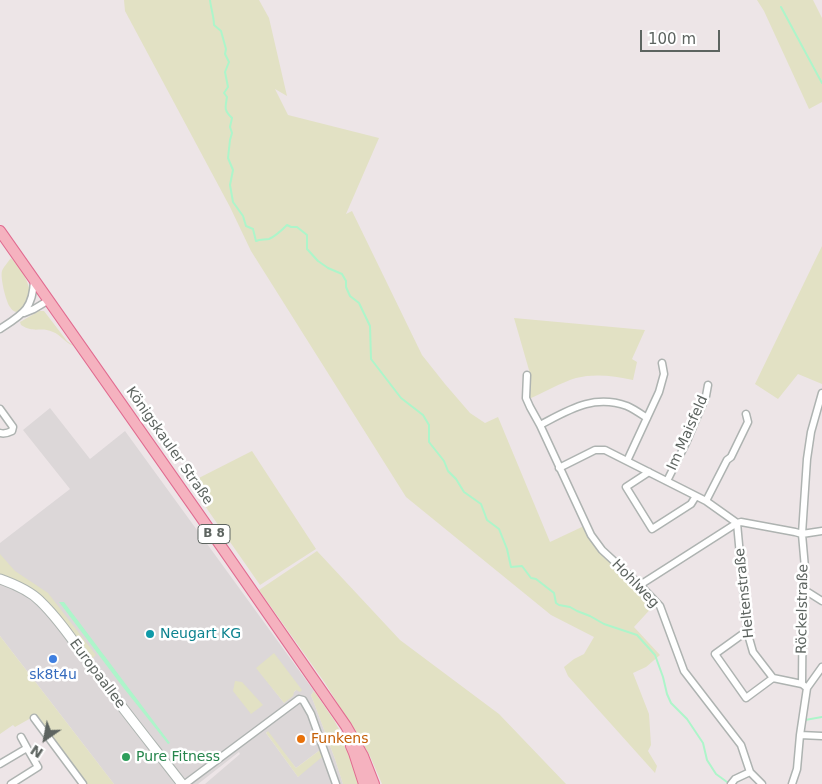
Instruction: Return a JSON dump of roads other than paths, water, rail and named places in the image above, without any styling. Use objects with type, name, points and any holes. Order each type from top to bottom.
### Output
[{"type":"main road","name":"Königskauler Straße","points":[[0,231],[346,726],[368,766],[374,784]]},
{"type":"main road","name":"Europaallee","points":[[0,579],[30,593],[58,621],[121,706],[184,784]]},
{"type":"main road","name":"Königskauler Straße","points":[[330,704],[354,753],[364,784]]},
{"type":"street","points":[[30,304],[33,296],[34,279]]},
{"type":"street","points":[[0,329],[22,313],[30,304],[39,299],[49,300]]},
{"type":"street","points":[[22,313],[34,309],[49,300]]},
{"type":"street","points":[[627,461],[659,392],[664,374],[662,363]]},
{"type":"street","name":"Hohlweg","points":[[527,375],[526,398],[587,528],[602,550],[660,606],[684,671],[741,745],[750,772],[762,784]]},
{"type":"street","name":"Im Maisfeld","points":[[667,481],[686,443],[706,396],[708,385]]},
{"type":"street","name":"Röckelstraße","points":[[792,784],[797,770],[805,686],[803,589],[805,568],[802,534],[807,459],[811,432],[822,393]]},
{"type":"street","points":[[540,425],[576,406],[598,401],[612,402],[628,407],[647,418]]},
{"type":"street","points":[[0,409],[13,427],[10,432],[0,433]]},
{"type":"street","points":[[706,501],[748,422],[746,414]]},
{"type":"street","points":[[559,468],[595,450],[605,450],[706,501],[737,524]]},
{"type":"street","points":[[649,472],[626,488],[652,529],[691,504],[696,496]]},
{"type":"street","points":[[640,585],[741,522],[802,534],[822,531]]},
{"type":"street","name":"Heltenstraße","points":[[737,524],[747,631],[753,652],[772,678]]},
{"type":"street","points":[[803,589],[822,601]]},
{"type":"street","points":[[747,631],[715,654],[746,698],[772,678],[805,686],[822,667]]},
{"type":"street","points":[[184,784],[296,700],[300,699],[303,700],[311,714],[336,784]]},
{"type":"street","points":[[34,718],[82,784]]},
{"type":"street","points":[[800,734],[822,736]]},
{"type":"street","points":[[11,784],[38,767],[21,737]]},
{"type":"street","points":[[0,764],[28,748]]},
{"type":"street","points":[[731,784],[735,779],[750,772]]},
{"type":"waterway","points":[[210,0],[214,25],[221,31],[226,49],[225,54],[229,62],[225,72],[228,87],[224,93],[227,97],[226,111],[232,118],[228,158],[233,170],[230,185],[233,202],[243,216],[246,226],[253,229],[256,241],[272,238],[287,225],[297,227],[307,235],[307,249],[318,261],[342,274],[350,296],[359,303],[370,326],[371,359],[401,398],[423,415],[429,425],[429,442],[444,461],[448,471],[456,479],[464,492],[481,504],[487,520],[499,529],[507,549],[511,567],[522,566],[531,578],[536,579],[554,593],[556,603],[559,605],[570,607],[604,624],[637,635],[655,655],[671,703],[687,719],[703,743],[707,760],[716,774],[727,782]]},
{"type":"waterway","points":[[781,7],[822,83]]},
{"type":"waterway","points":[[805,720],[822,717]]},
{"type":"waterway","points":[[735,783],[744,778]]},
{"type":"place","name":"Neugart KG","points":[[150,634]]},
{"type":"place","name":"sk8t4u","points":[[53,659]]},
{"type":"place","name":"Funkens","points":[[301,739]]},
{"type":"place","name":"Pure Fitness","points":[[126,757]]}]
